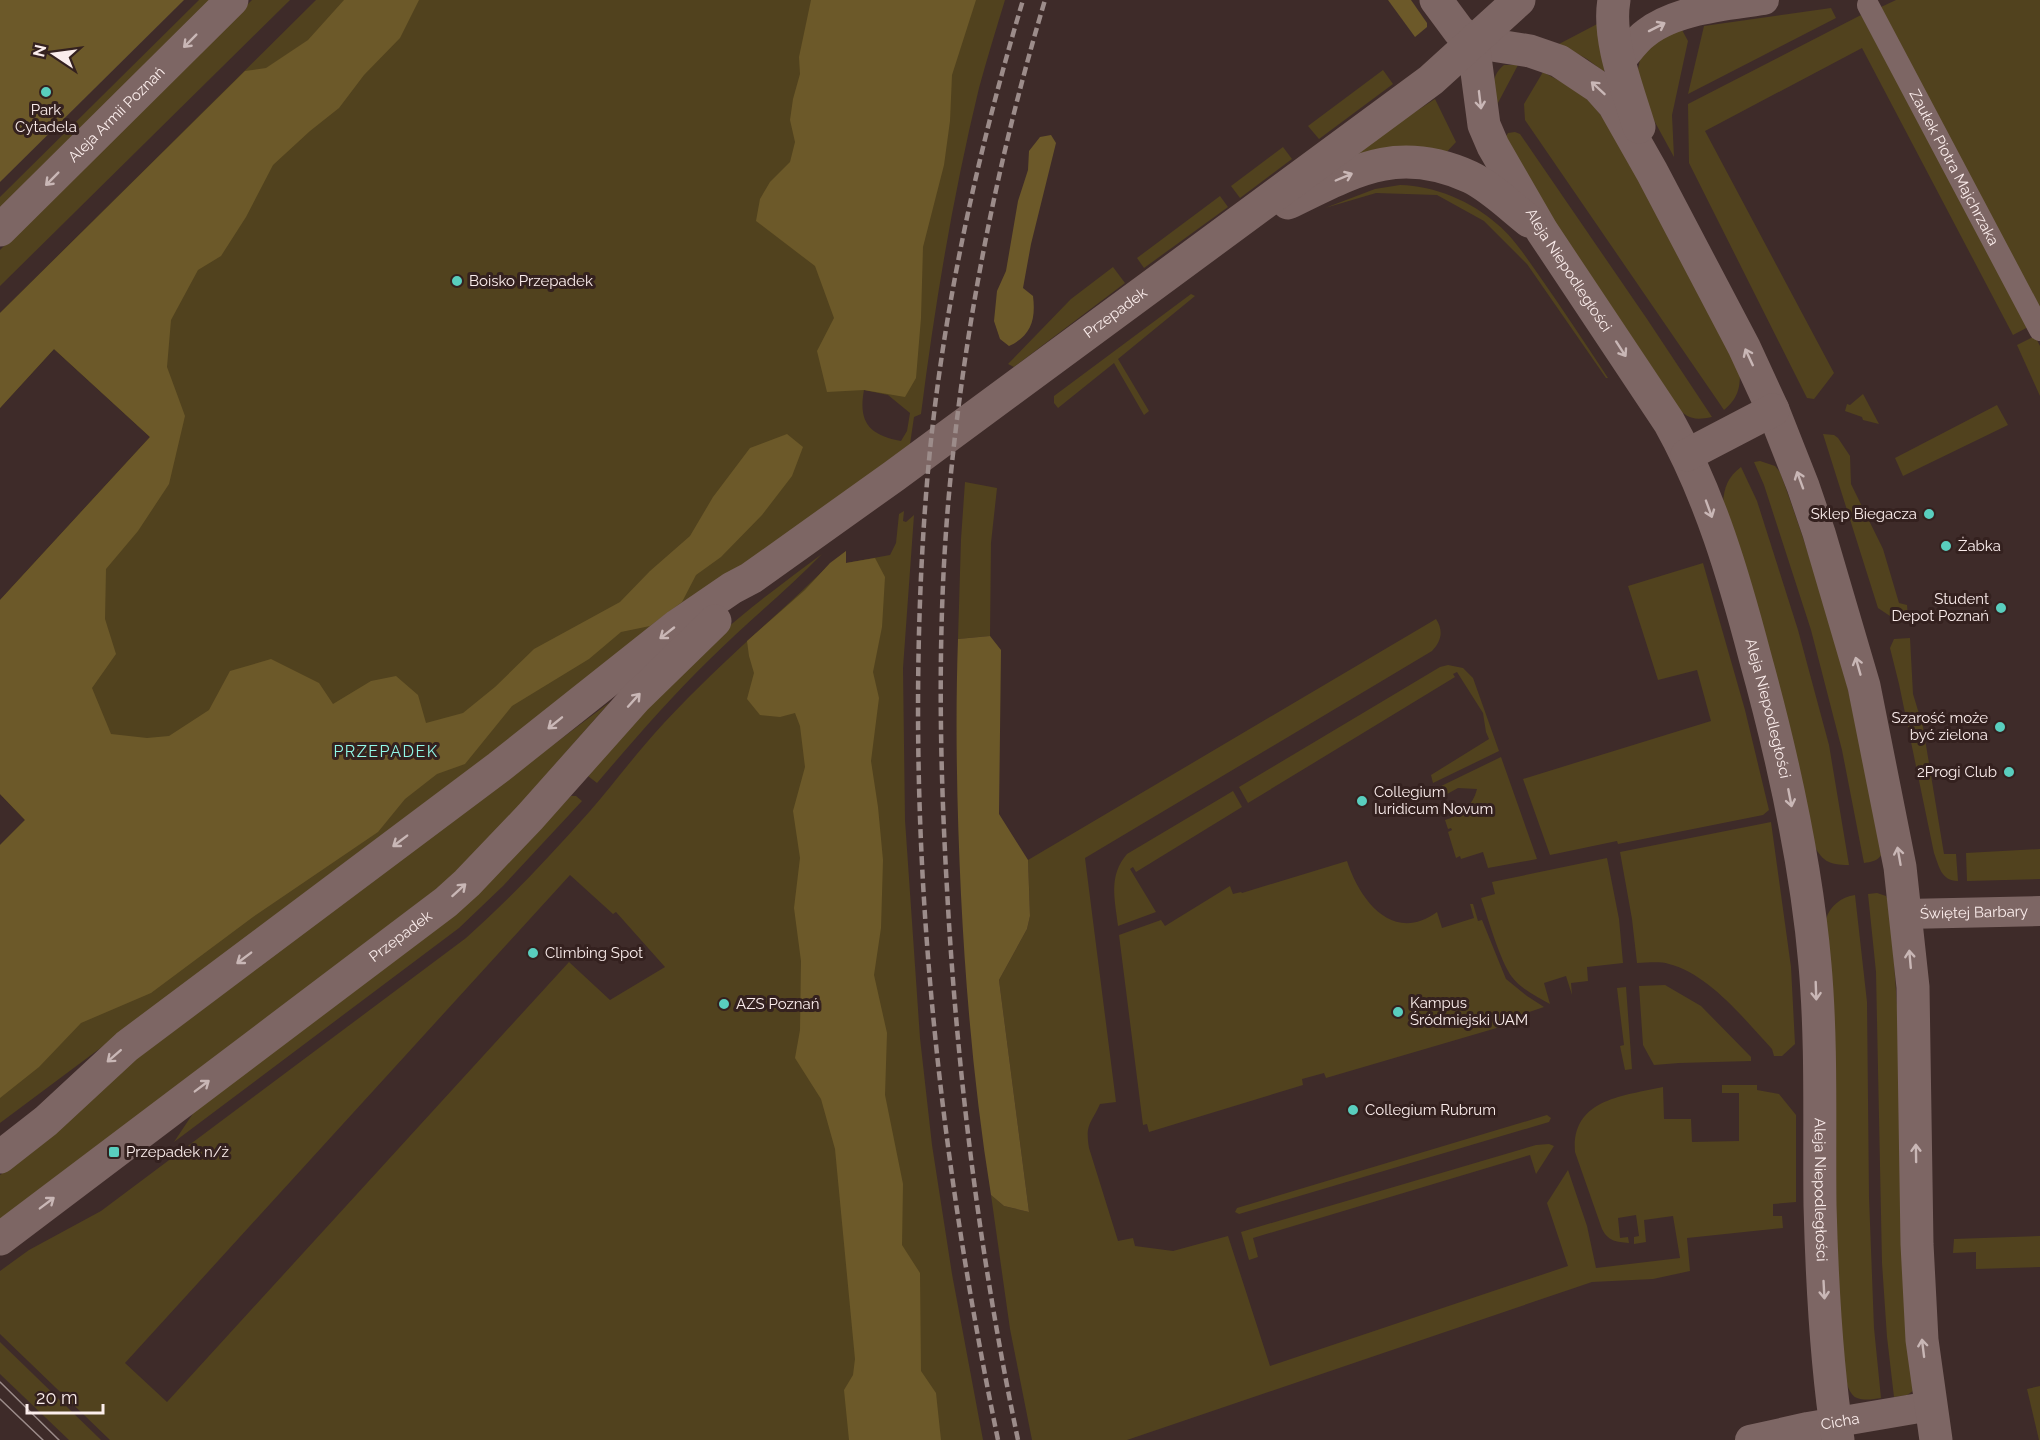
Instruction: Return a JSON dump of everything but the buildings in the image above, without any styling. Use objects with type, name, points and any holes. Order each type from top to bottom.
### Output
[{"type":"street","name":"Aleja Armii Poznań","points":[[0,230],[232,0]]},
{"type":"street","points":[[1436,0],[1459,31],[1473,42],[1506,46],[1542,55],[1569,67],[1598,87],[1614,105],[1723,306],[1773,410],[1819,533],[1864,686],[1900,867],[1913,987],[1917,1244],[1922,1340],[1936,1440]]},
{"type":"street","name":"Przepadek","points":[[0,1157],[46,1121],[127,1046],[499,767],[678,625],[732,588],[751,578],[894,476],[1423,85],[1520,0]]},
{"type":"street","points":[[1614,0],[1614,32],[1620,61],[1652,172]]},
{"type":"street","points":[[1620,61],[1646,32],[1675,18],[1705,9],[1764,0]]},
{"type":"street","name":"Zaułek Piotra Majchrzaka","points":[[1868,6],[2040,330]]},
{"type":"street","name":"Aleja Niepodległości","points":[[1473,42],[1484,125],[1493,146],[1542,231],[1669,422],[1687,455],[1709,507],[1745,617],[1784,765],[1804,877],[1815,965],[1821,1231],[1826,1337],[1837,1431]]},
{"type":"street","points":[[1215,238],[1317,188],[1364,169],[1388,162],[1410,160],[1471,178],[1542,231]]},
{"type":"street","points":[[1687,455],[1773,410]]},
{"type":"street","name":"Przepadek","points":[[0,1239],[453,896],[530,817],[643,690],[727,610],[751,578]]},
{"type":"street","name":"Świętej Barbary","points":[[1906,915],[2040,910]]},
{"type":"street","name":"Cicha","points":[[1750,1440],[1837,1431],[1931,1406]]},
{"type":"shaded area","name":"Park Cytadela","points":[[0,0],[184,0],[0,182]]},
{"type":"shaded area","points":[[199,0],[213,0],[0,211],[0,197]]},
{"type":"shaded area","points":[[252,0],[290,0],[0,286],[0,250]]},
{"type":"shaded area","points":[[316,0],[1005,0],[979,88],[961,169],[932,332],[921,414],[914,417],[910,444],[0,1123],[0,845],[25,820],[0,794],[0,600],[150,437],[54,349],[0,408],[0,313]],"holes":[[[864,390],[888,395],[910,413],[907,431],[901,441],[874,431],[865,419]]]},
{"type":"shaded area","points":[[344,0],[419,0],[400,38],[364,75],[339,108],[273,165],[246,217],[221,256],[198,270],[171,320],[167,367],[185,416],[169,484],[138,531],[106,569],[105,619],[116,654],[92,688],[111,734],[147,738],[169,736],[209,710],[230,671],[271,659],[319,683],[333,704],[371,681],[396,676],[418,695],[426,723],[463,713],[495,687],[534,649],[620,602],[650,571],[690,536],[713,497],[750,448],[787,434],[803,447],[792,476],[762,515],[721,557],[696,575],[682,602],[650,626],[621,632],[589,659],[512,706],[465,764],[437,774],[405,799],[378,832],[253,917],[151,993],[81,1023],[39,1067],[0,1098],[0,845],[25,820],[0,794],[0,600],[150,437],[54,349],[0,408],[0,313],[245,71],[266,68],[308,40]]},
{"type":"shaded area","points":[[811,0],[976,0],[952,75],[950,121],[944,165],[923,247],[916,378],[905,397],[864,390],[827,392],[817,351],[834,318],[815,266],[756,221],[760,199],[770,182],[790,162],[795,142],[790,120],[800,74],[799,57]]},
{"type":"shaded area","points":[[1388,0],[1411,0],[1427,23],[1427,27],[1415,37]]},
{"type":"shaded area","points":[[1896,0],[2040,0],[2040,315],[1881,7]]},
{"type":"shaded area","points":[[1831,8],[1836,18],[1688,94],[1704,26]]},
{"type":"shaded area","points":[[1861,15],[2030,326],[2013,335],[1862,48],[1705,131],[1834,373],[1814,399],[1807,398],[1689,163],[1688,104]]},
{"type":"shaded area","points":[[1601,22],[1607,70],[1603,71],[1587,59],[1559,44]]},
{"type":"shaded area","points":[[1682,30],[1688,41],[1672,115],[1674,157],[1638,91],[1637,73],[1641,56],[1652,41]]},
{"type":"shaded area","points":[[1504,65],[1518,65],[1491,116],[1494,81]]},
{"type":"shaded area","points":[[1383,70],[1393,84],[1319,139],[1308,126]]},
{"type":"shaded area","points":[[1543,72],[1576,90],[1588,100],[1607,123],[1628,158],[1740,373],[1737,394],[1724,410],[1525,120],[1524,104]]},
{"type":"shaded area","points":[[1435,99],[1456,142],[1442,157],[1358,156],[1356,150]]},
{"type":"shaded area","points":[[1508,133],[1520,134],[1712,417],[1699,419],[1690,417],[1674,404],[1501,145]]},
{"type":"shaded area","points":[[1051,135],[1056,143],[1031,244],[1023,288],[1033,296],[1033,320],[1027,332],[1009,346],[1000,339],[994,321],[997,291],[1006,271],[1018,201],[1028,170],[1029,151],[1040,137]]},
{"type":"shaded area","points":[[1283,147],[1292,159],[1240,198],[1231,186]]},
{"type":"shaded area","points":[[1400,185],[1426,188],[1452,196],[1476,208],[1503,229],[1529,261],[1608,378],[1527,264],[1484,221],[1437,195],[1376,193],[1325,208],[1375,189]]},
{"type":"shaded area","points":[[1220,196],[1228,207],[1144,268],[1137,258]]},
{"type":"shaded area","points":[[1113,267],[1125,283],[1014,367],[1008,364],[1071,299]]},
{"type":"shaded area","points":[[1191,294],[1195,296],[1118,359],[1149,411],[1144,415],[1114,363],[1058,408],[1054,403],[1054,396]]},
{"type":"shaded area","points":[[2035,336],[2040,346],[2040,396],[2017,345]]},
{"type":"shaded area","points":[[1863,394],[1879,424],[1863,420],[1862,417],[1845,411],[1847,404],[1850,405]]},
{"type":"shaded area","points":[[1997,405],[2008,425],[1903,476],[1895,458]]},
{"type":"shaded area","points":[[1823,434],[1834,435],[1838,438],[1850,456],[1851,484],[1883,549],[1899,603],[1907,605],[1908,617],[1893,618],[1878,608]]},
{"type":"shaded area","points":[[1760,461],[1775,466],[1780,472],[1835,639],[1864,756],[1882,854],[1872,862],[1864,863],[1842,750],[1811,630],[1764,485],[1754,462]]},
{"type":"shaded area","points":[[1741,467],[1757,501],[1798,630],[1829,745],[1849,865],[1826,861],[1812,842],[1723,503],[1728,483]]},
{"type":"shaded area","points":[[965,482],[997,488],[991,543],[990,636],[958,639],[961,539]]},
{"type":"shaded area","name":"AZS Poznań","points":[[904,511],[903,521],[906,522],[914,515],[903,668],[905,820],[920,1038],[932,1145],[952,1274],[983,1440],[110,1440],[0,1334],[0,1271],[29,1250],[101,1211],[466,938],[560,844],[679,707],[831,563],[846,551],[846,563],[890,555],[896,543],[899,514]],"holes":[[[570,875],[613,914],[616,912],[665,967],[610,1000],[569,962],[167,1402],[125,1363]]]},
{"type":"shaded area","points":[[846,551],[846,563],[875,558],[885,577],[882,627],[873,672],[879,698],[871,761],[883,860],[881,928],[874,975],[887,1033],[885,1095],[903,1184],[902,1245],[920,1273],[921,1371],[936,1393],[941,1440],[849,1440],[844,1390],[853,1375],[855,1359],[835,1149],[821,1099],[795,1058],[800,1030],[801,961],[794,908],[800,858],[793,811],[805,767],[800,726],[795,713],[780,717],[760,715],[747,699],[754,673],[747,641],[805,590],[830,563]]},
{"type":"shaded area","points":[[822,554],[694,675],[651,720],[597,783],[588,776],[650,705],[700,653],[742,615]]},
{"type":"shaded area","points":[[1703,563],[1745,710],[1769,810],[1763,815],[1550,855],[1523,779],[1711,721],[1697,670],[1658,680],[1628,586]]},
{"type":"shaded area","points":[[1436,619],[1440,628],[1440,636],[1438,644],[1432,651],[1085,858],[1116,1102],[1100,1104],[1090,1124],[1088,1140],[1118,1241],[1133,1238],[1135,1246],[1173,1251],[1228,1236],[1270,1366],[1568,1266],[1547,1203],[1568,1170],[1587,1226],[1596,1268],[1680,1258],[1673,1216],[1644,1220],[1646,1242],[1634,1244],[1634,1237],[1639,1236],[1636,1215],[1618,1218],[1620,1238],[1628,1237],[1629,1243],[1613,1240],[1602,1229],[1575,1152],[1576,1134],[1581,1121],[1591,1111],[1602,1103],[1617,1098],[1663,1087],[1664,1119],[1691,1119],[1692,1142],[1739,1141],[1739,1093],[1722,1093],[1722,1085],[1757,1085],[1757,1090],[1779,1094],[1796,1115],[1796,1202],[1773,1204],[1773,1216],[1782,1216],[1783,1228],[1687,1238],[1690,1271],[1653,1279],[1592,1282],[1127,1440],[1032,1440],[1010,1329],[991,1195],[1004,1206],[1029,1212],[999,980],[1027,929],[1030,916],[1028,860]]},
{"type":"shaded area","points":[[990,636],[1001,650],[999,814],[1028,860],[1030,916],[1027,929],[999,980],[1029,1212],[1004,1206],[991,1195],[976,1083],[966,970],[958,799],[958,639]]},
{"type":"shaded area","points":[[1910,638],[1913,694],[1923,727],[1944,854],[1956,854],[1958,881],[1944,876],[1934,853],[1890,648],[1894,639]]},
{"type":"shaded area","points":[[1448,665],[1463,668],[1473,678],[1499,751],[1433,783],[1431,775],[1489,739],[1483,713],[1457,672],[1453,674],[1455,677],[1248,803],[1239,787],[1440,667]]},
{"type":"shaded area","points":[[610,702],[464,868],[0,1222],[0,1175],[44,1142],[115,1074]]},
{"type":"shaded area","points":[[1501,757],[1537,859],[1488,868],[1483,852],[1461,859],[1460,856],[1456,858],[1448,832],[1452,830],[1448,829],[1445,820],[1466,809],[1477,789],[1458,788],[1438,799],[1435,789]]},
{"type":"shaded area","points":[[1233,791],[1242,807],[1136,872],[1133,867],[1130,869],[1156,912],[1118,926],[1115,879],[1121,862],[1127,854]]},
{"type":"shaded area","points":[[571,796],[576,796],[582,801],[503,886],[459,928],[174,1142],[194,1112],[455,914]]},
{"type":"shaded area","points":[[1771,822],[1791,967],[1795,1044],[1782,1056],[1774,1056],[1772,1049],[1738,1012],[1698,977],[1669,964],[1637,963],[1620,852]]},
{"type":"shaded area","points":[[2040,849],[2040,879],[1967,881],[1966,853]]},
{"type":"shaded area","points":[[1607,858],[1619,919],[1623,963],[1587,967],[1588,981],[1571,983],[1572,995],[1566,976],[1544,983],[1550,1004],[1525,989],[1512,977],[1499,950],[1481,898],[1495,894],[1492,882]]},
{"type":"shaded area","points":[[1347,861],[1360,890],[1370,903],[1380,914],[1393,920],[1406,923],[1421,921],[1437,912],[1442,928],[1474,918],[1470,904],[1473,904],[1478,921],[1482,920],[1506,979],[1544,1007],[1499,1022],[1500,1027],[1326,1078],[1324,1073],[1302,1079],[1303,1085],[1149,1132],[1147,1124],[1143,1125],[1119,935],[1161,920],[1165,926],[1230,886],[1233,894],[1242,893]]},
{"type":"shaded area","points":[[1877,893],[1886,896],[1890,906],[1899,1034],[1913,1391],[1907,1395],[1894,1397],[1882,1263],[1876,972],[1868,894]]},
{"type":"shaded area","points":[[1855,895],[1867,1002],[1869,1197],[1874,1328],[1881,1398],[1866,1400],[1852,1395],[1849,1388],[1844,1371],[1840,1337],[1826,919],[1830,910],[1837,903]]},
{"type":"shaded area","points":[[1665,985],[1701,1006],[1751,1057],[1751,1061],[1654,1065],[1643,1045],[1639,986]]},
{"type":"shaded area","points":[[1626,987],[1632,1069],[1625,1070],[1620,1046],[1624,1045],[1617,988]]},
{"type":"shaded area","points":[[1547,1115],[1551,1118],[1549,1122],[1239,1214],[1235,1212],[1237,1208]]},
{"type":"shaded area","points":[[1536,1145],[1554,1146],[1536,1174],[1530,1155],[1253,1238],[1258,1257],[1249,1260],[1241,1232]]},
{"type":"shaded area","points":[[2040,1236],[2040,1267],[1976,1269],[1976,1252],[1953,1253],[1954,1239]]},
{"type":"shaded area","points":[[0,1342],[101,1440],[69,1440],[0,1374]]},
{"type":"shaded area","points":[[2040,1386],[2040,1440],[2039,1440],[2027,1389]]},
{"type":"tram line","points":[[0,1382],[59,1440]]},
{"type":"tram line","points":[[0,1399],[43,1440]]},
{"type":"railway","points":[[998,1440],[956,1206],[929,969],[921,851],[918,732],[920,613],[926,495],[932,432],[950,307],[961,244],[989,122],[1023,0]]},
{"type":"railway","points":[[1018,1440],[981,1235],[957,1028],[944,837],[941,629],[946,525],[966,353],[999,175],[1045,0]]},
{"type":"place","name":"Park Cytadela","points":[[46,92]]},
{"type":"place","name":"Boisko Przepadek","points":[[457,281]]},
{"type":"place","name":"Sklep Biegacza","points":[[1929,514]]},
{"type":"place","name":"Żabka","points":[[1946,546]]},
{"type":"place","name":"Student Depot Poznań","points":[[2001,608]]},
{"type":"place","name":"Szarość może być zielona","points":[[2000,727]]},
{"type":"place","name":"2Progi Club","points":[[2009,772]]},
{"type":"place","name":"Collegium Iuridicum Novum","points":[[1362,801]]},
{"type":"place","name":"Climbing Spot","points":[[533,953]]},
{"type":"place","name":"AZS Poznań","points":[[724,1004]]},
{"type":"place","name":"Kampus Śródmiejski UAM","points":[[1398,1012]]},
{"type":"place","name":"Collegium Rubrum","points":[[1353,1110]]},
{"type":"place","name":"Przepadek n/ż","points":[[114,1152]]},
{"type":"district","name":"PRZEPADEK","points":[[386,751]]}]
